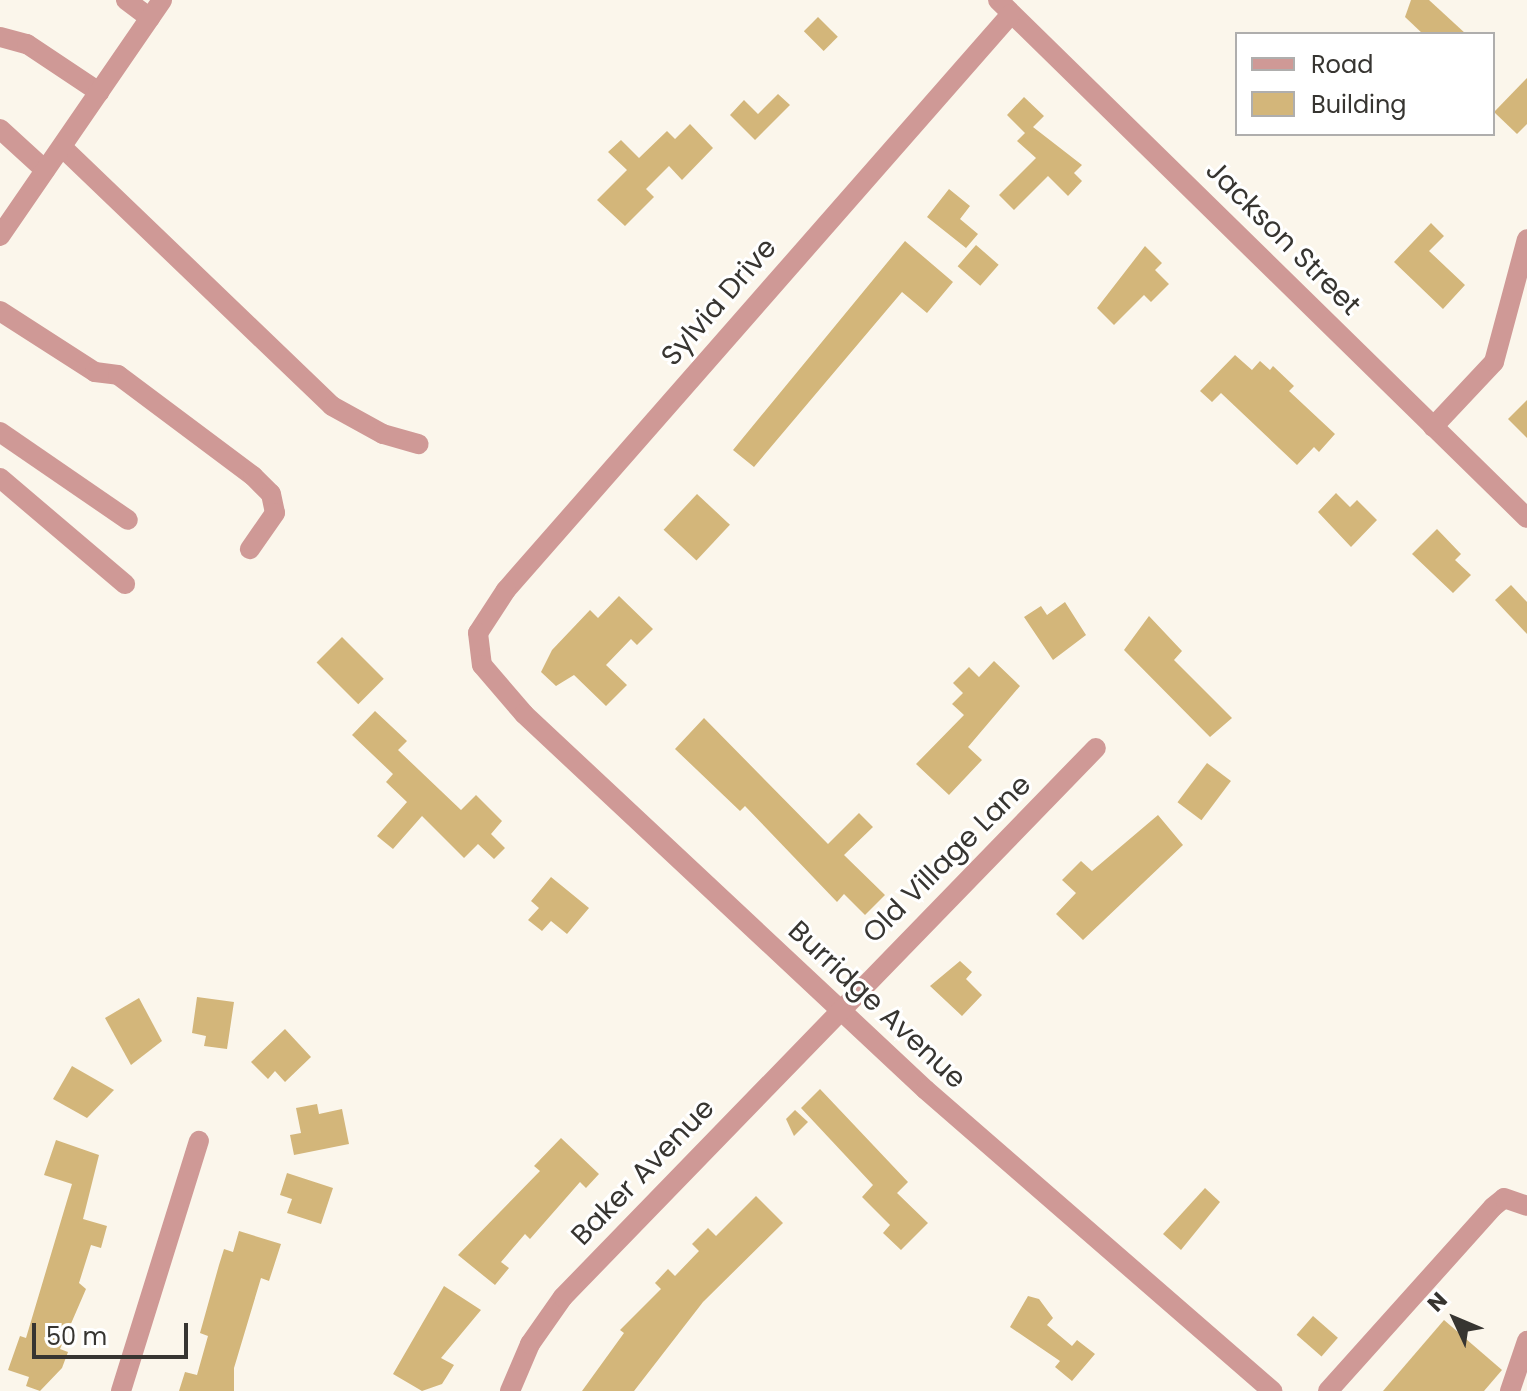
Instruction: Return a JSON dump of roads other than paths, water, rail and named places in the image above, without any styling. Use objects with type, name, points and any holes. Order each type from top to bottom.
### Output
[{"type":"street","points":[[126,0],[150,18]]},
{"type":"street","points":[[0,236],[162,0]]},
{"type":"street","name":"Jackson Street","points":[[1004,7],[1527,518]]},
{"type":"street","name":"Sylvia Drive","points":[[478,633],[506,590],[1004,7]]},
{"type":"street","points":[[0,37],[27,44],[99,92]]},
{"type":"street","points":[[0,129],[45,170]]},
{"type":"street","points":[[62,147],[332,406],[383,434],[419,444]]},
{"type":"street","points":[[1433,427],[1494,362],[1527,239]]},
{"type":"street","points":[[0,311],[95,372],[118,375],[253,476],[271,494],[275,513],[250,549]]},
{"type":"street","points":[[0,432],[128,520]]},
{"type":"street","points":[[0,478],[125,584]]},
{"type":"street","name":"Burridge Avenue","points":[[478,633],[482,665],[524,714],[839,1009],[1272,1391]]},
{"type":"street","name":"Old Village Lane","points":[[839,1009],[1096,748]]},
{"type":"street","name":"Baker Avenue","points":[[510,1391],[530,1344],[563,1297],[839,1009]]},
{"type":"street","points":[[121,1391],[199,1141]]},
{"type":"street","points":[[1328,1391],[1493,1207],[1504,1198],[1527,1206]]},
{"type":"street","points":[[1510,1391],[1527,1341]]}]
